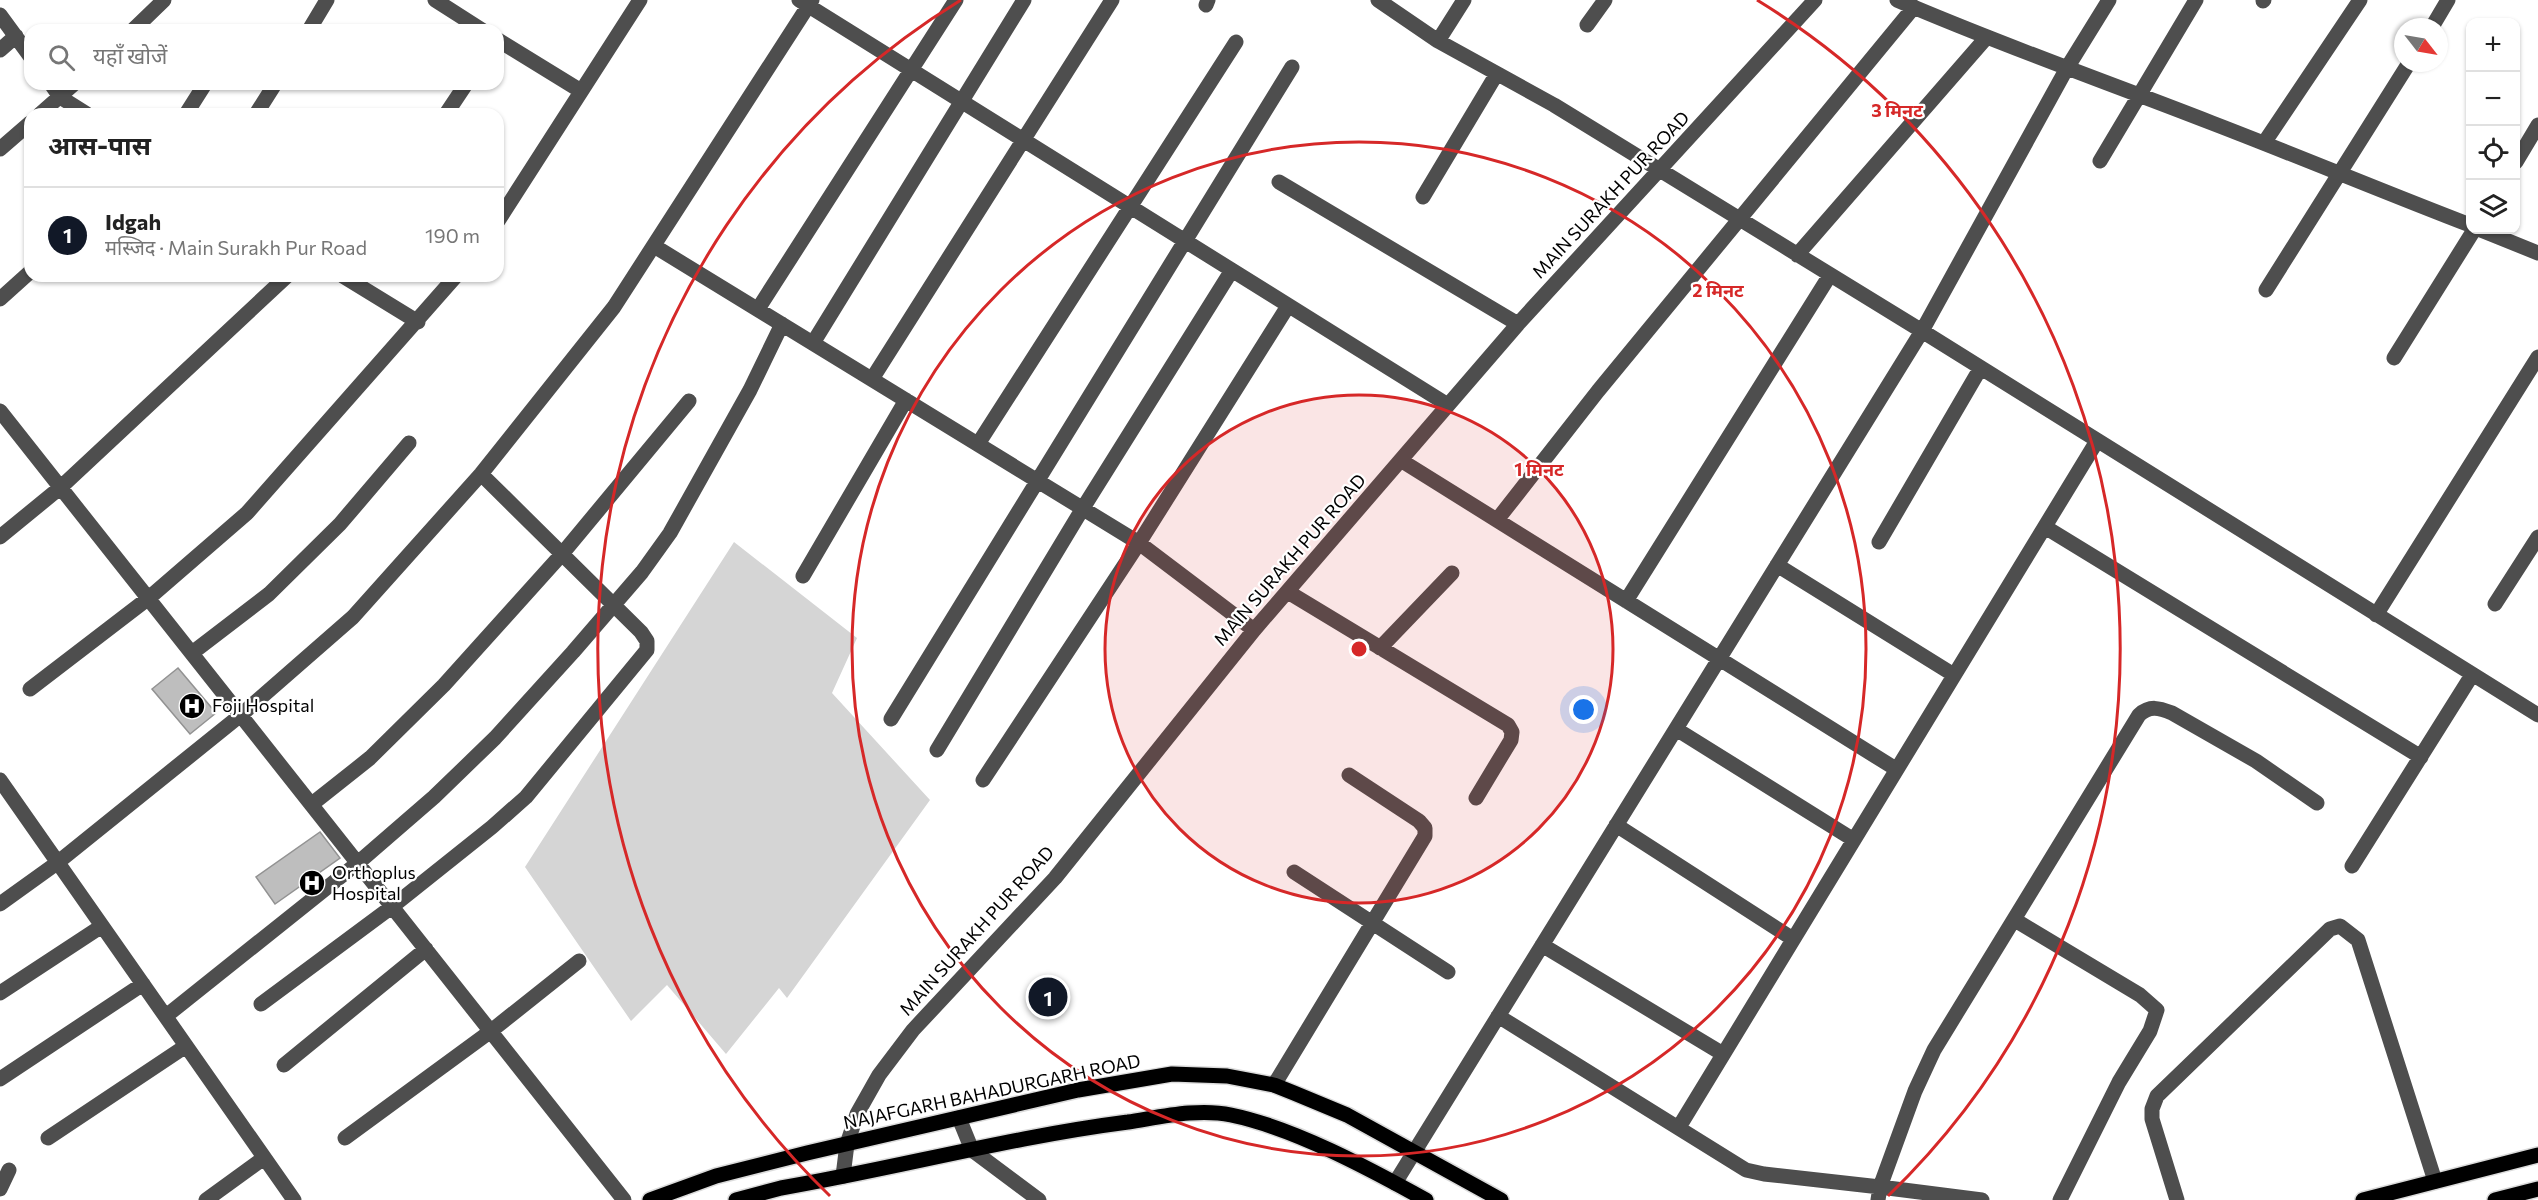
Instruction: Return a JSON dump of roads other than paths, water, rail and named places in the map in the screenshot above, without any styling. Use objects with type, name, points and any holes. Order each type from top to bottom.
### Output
[{"type":"main road","name":"NAJAFGARH BAHADURGARH ROAD","points":[[650,1200],[716,1176],[848,1144],[1078,1090],[1172,1074],[1227,1076],[1274,1085],[1347,1115],[1501,1200]]},
{"type":"main road","points":[[736,1200],[1077,1128],[1191,1113],[1231,1115],[1323,1147],[1426,1200]]},
{"type":"main road","points":[[2363,1200],[2538,1155]]},
{"type":"main road","points":[[2495,1200],[2538,1189]]},
{"type":"street","points":[[139,24],[164,0]]},
{"type":"street","points":[[313,24],[327,0]]},
{"type":"street","points":[[435,0],[473,24]]},
{"type":"street","points":[[504,212],[640,0]]},
{"type":"street","points":[[758,309],[956,0]]},
{"type":"street","points":[[813,343],[1024,0]]},
{"type":"street","points":[[873,380],[1112,0]]},
{"type":"street","points":[[1378,0],[1438,41],[1554,105],[1922,331],[2538,715]]},
{"type":"street","points":[[1438,41],[1464,0]]},
{"type":"street","points":[[1587,25],[1605,0]]},
{"type":"street","name":"MAIN SURAKH PUR ROAD","points":[[843,1176],[848,1144],[857,1114],[879,1075],[913,1030],[1055,878],[1254,630],[1518,324],[1661,171],[1815,0]]},
{"type":"street","points":[[1897,0],[1986,38],[2140,95],[2264,143],[2338,175],[2466,223]]},
{"type":"street","points":[[1395,1183],[1922,331],[2067,68],[2109,0]]},
{"type":"street","points":[[2100,161],[2196,0]]},
{"type":"street","points":[[2264,143],[2360,0]]},
{"type":"street","points":[[2437,18],[2448,0]]},
{"type":"street","points":[[0,904],[57,863],[242,714],[353,617],[481,474],[583,347],[654,246],[806,2],[1448,405]]},
{"type":"street","points":[[1497,520],[1598,391],[1914,7]]},
{"type":"street","points":[[0,15],[24,47]]},
{"type":"street","points":[[0,50],[16,36]]},
{"type":"street","points":[[1797,255],[1986,38]]},
{"type":"street","points":[[978,444],[1236,42]]},
{"type":"street","points":[[504,44],[581,91]]},
{"type":"street","points":[[891,719],[1292,67]]},
{"type":"street","points":[[2266,290],[2403,72]]},
{"type":"street","points":[[1423,197],[1496,75]]},
{"type":"street","points":[[55,90],[60,97],[77,108]]},
{"type":"street","points":[[47,108],[68,90]]},
{"type":"street","points":[[190,108],[201,90]]},
{"type":"street","points":[[260,108],[271,90]]},
{"type":"street","points":[[450,108],[461,90]]},
{"type":"street","points":[[2520,155],[2538,125]]},
{"type":"street","points":[[0,149],[24,128]]},
{"type":"street","points":[[1279,182],[1518,324]]},
{"type":"street","points":[[2394,358],[2472,234]]},
{"type":"street","points":[[2491,234],[2538,253]]},
{"type":"street","points":[[654,246],[1139,543],[1254,630]]},
{"type":"street","points":[[937,750],[1083,508],[1232,270]]},
{"type":"street","points":[[1626,601],[1830,275]]},
{"type":"street","points":[[0,299],[24,277]]},
{"type":"street","points":[[0,537],[61,487],[281,282]]},
{"type":"street","points":[[353,282],[418,322]]},
{"type":"street","points":[[30,689],[150,597],[247,513],[451,282]]},
{"type":"street","points":[[983,780],[1139,543],[1288,306]]},
{"type":"street","points":[[166,1016],[358,862],[434,797],[495,738],[614,606],[670,533],[750,390],[782,324]]},
{"type":"street","points":[[2376,615],[2538,357]]},
{"type":"street","points":[[1879,542],[1980,369]]},
{"type":"street","points":[[803,576],[906,400]]},
{"type":"street","points":[[312,804],[370,758],[444,685],[562,554],[689,401]]},
{"type":"street","points":[[0,411],[150,597],[624,1200]]},
{"type":"street","points":[[1678,1127],[2097,441]]},
{"type":"street","points":[[192,653],[269,594],[340,524],[409,443]]},
{"type":"street","points":[[1402,461],[1896,769]]},
{"type":"street","points":[[261,1004],[393,906],[492,827],[526,796],[647,650],[647,641],[641,632],[481,474]]},
{"type":"street","points":[[2045,527],[2421,757]]},
{"type":"street","points":[[2495,604],[2538,537]]},
{"type":"street","points":[[1777,565],[1954,675]]},
{"type":"street","points":[[1380,648],[1452,573]]},
{"type":"street","points":[[1288,592],[1508,725],[1512,732],[1511,740],[1476,798]]},
{"type":"street","points":[[2352,866],[2472,675]]},
{"type":"street","points":[[1879,1193],[1915,1091],[1934,1050],[2139,715],[2146,709],[2157,708],[2172,713],[2256,761],[2317,804]]},
{"type":"street","points":[[1676,729],[1854,840]]},
{"type":"street","points":[[1274,1085],[1425,836],[1425,828],[1348,775]]},
{"type":"street","points":[[0,780],[294,1200]]},
{"type":"street","points":[[1616,825],[1793,939]]},
{"type":"street","points":[[1294,872],[1448,972]]},
{"type":"street","points":[[2015,920],[2140,994],[2157,1010],[2150,1031],[2119,1082],[2060,1200]]},
{"type":"street","points":[[0,993],[102,926]]},
{"type":"street","points":[[2177,1200],[2152,1119],[2152,1109],[2157,1096],[2330,929],[2340,926],[2358,940],[2435,1181]]},
{"type":"street","points":[[1542,945],[1723,1054]]},
{"type":"street","points":[[284,1065],[426,949]]},
{"type":"street","points":[[345,1138],[491,1031],[579,961]]},
{"type":"street","points":[[0,1079],[142,984]]},
{"type":"street","points":[[1498,1016],[1746,1170],[1879,1193],[1982,1200]]},
{"type":"street","points":[[48,1138],[186,1046]]},
{"type":"street","points":[[959,1118],[972,1150],[1039,1200]]},
{"type":"street","points":[[206,1200],[264,1158]]},
{"type":"street","points":[[0,1189],[9,1170]]},
{"type":"place","name":"Foji Hospital","points":[[192,706]]},
{"type":"place","name":"Orthoplus Hospital","points":[[312,883]]},
{"type":"place","name":"Idgah","points":[[1048,997]]}]
